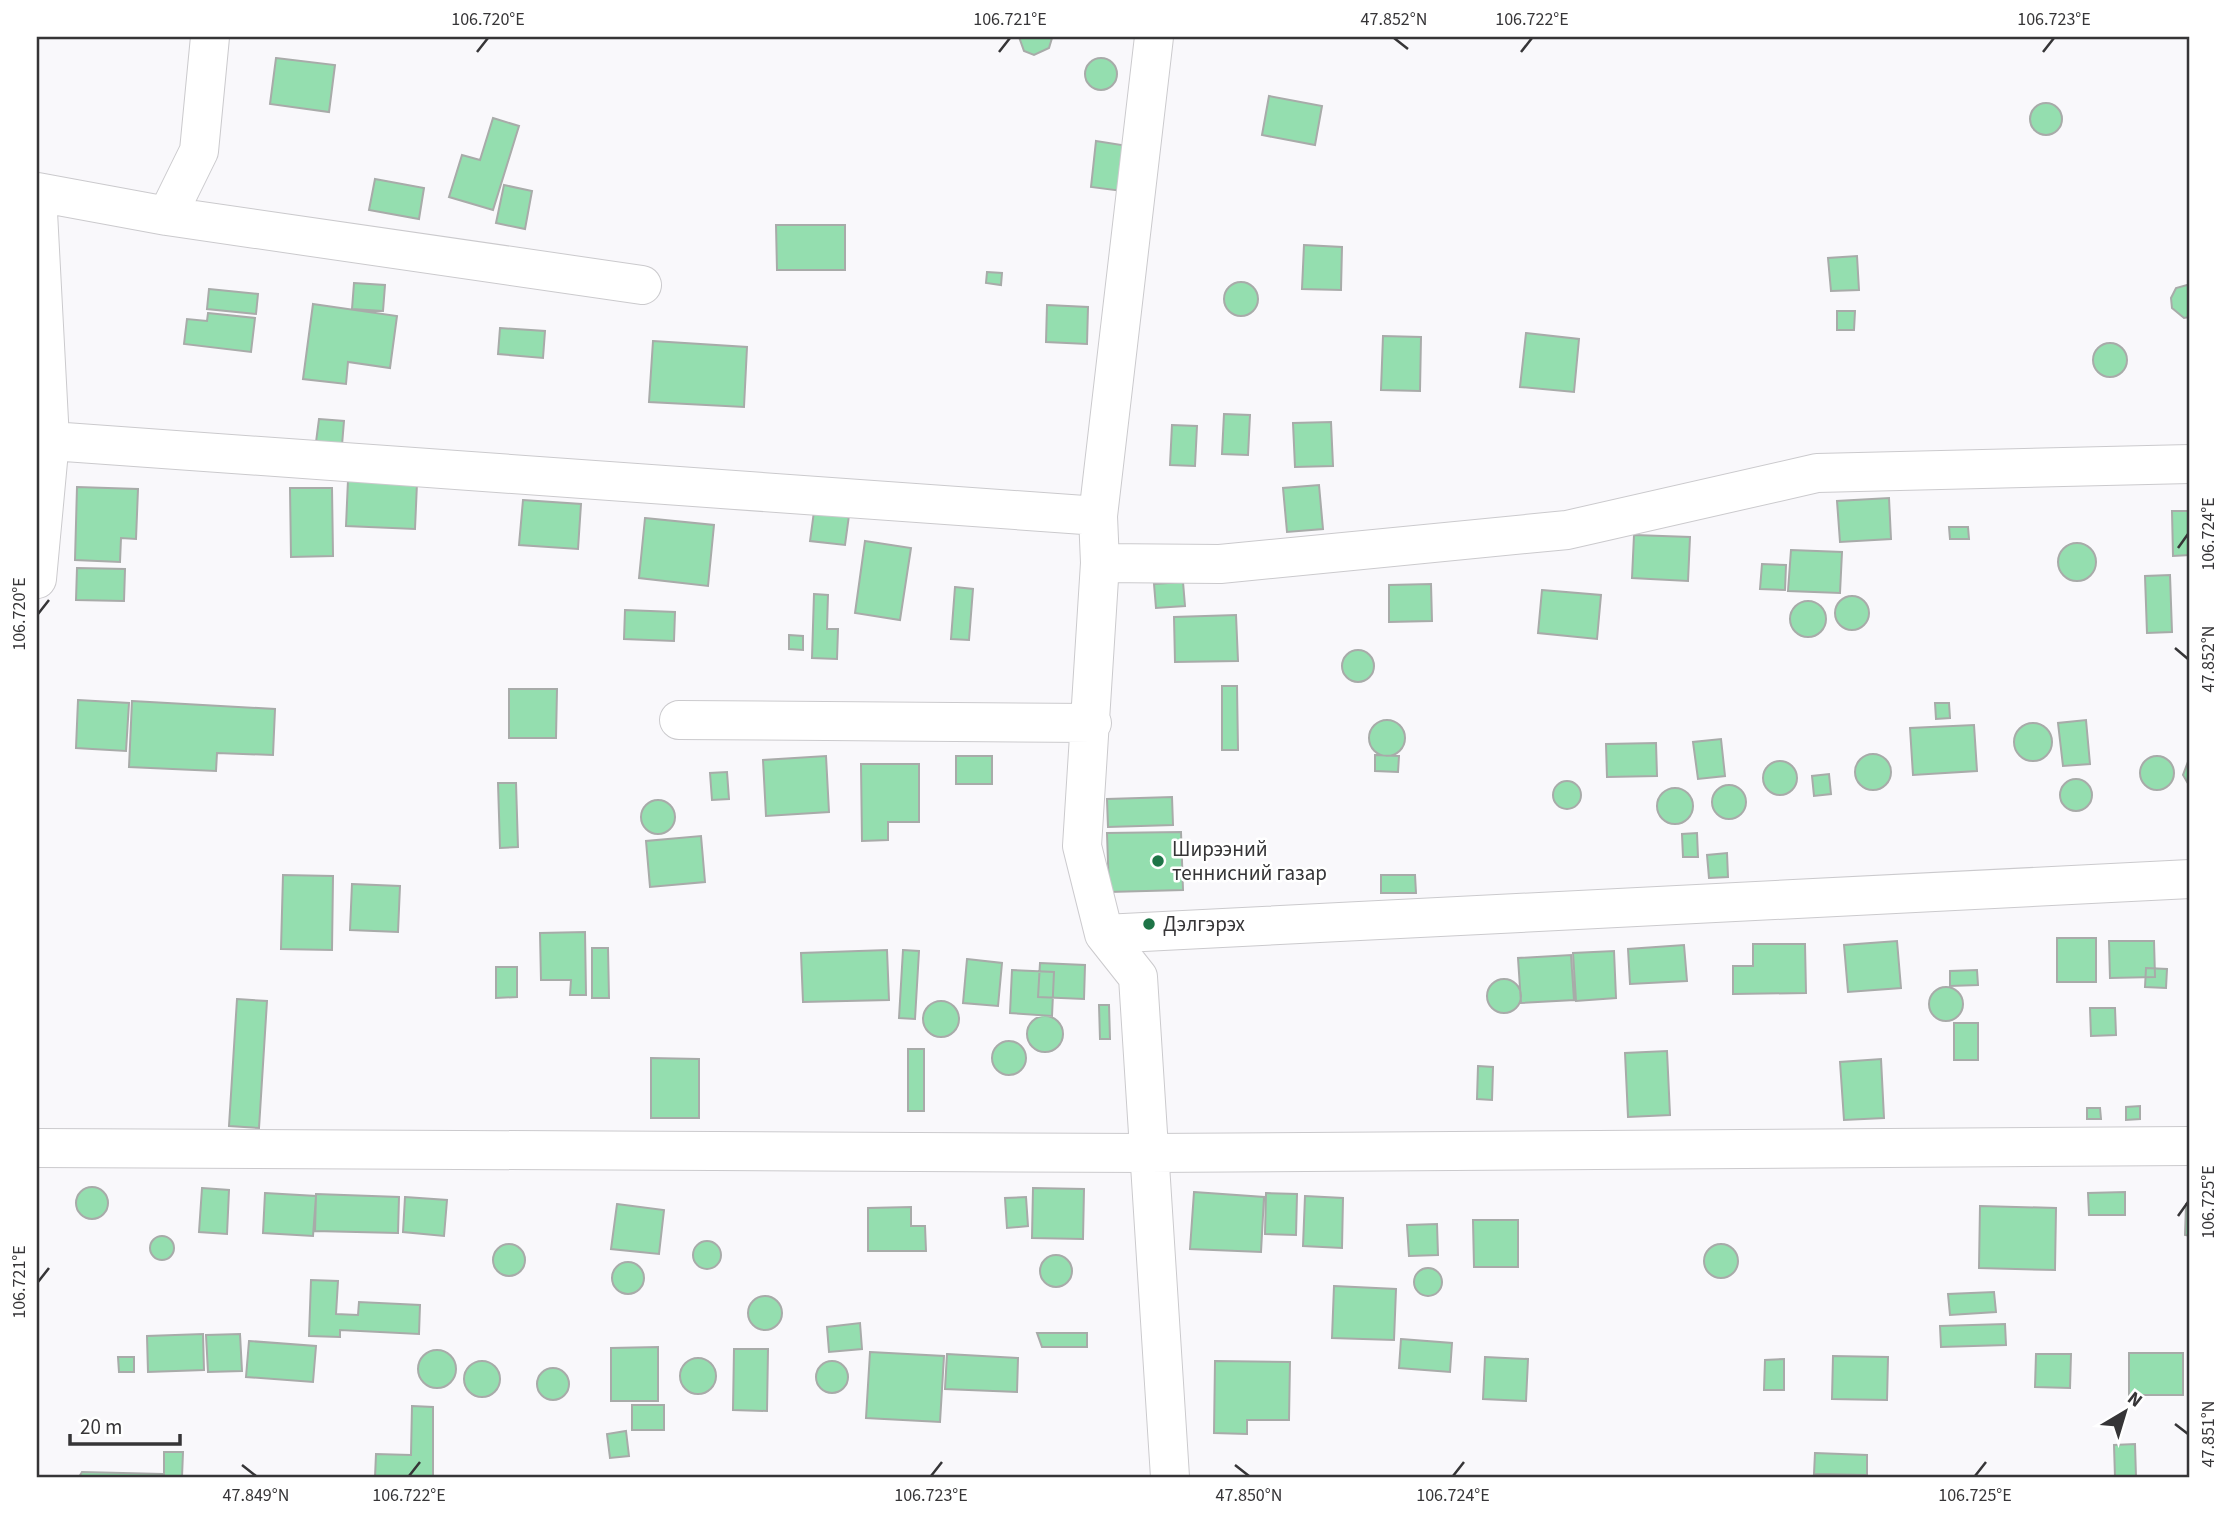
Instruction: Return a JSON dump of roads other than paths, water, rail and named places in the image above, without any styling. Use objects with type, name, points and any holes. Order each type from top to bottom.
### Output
[{"type":"street","points":[[167,216],[199,150],[210,37]]},
{"type":"street","points":[[1154,37],[1098,516],[1100,563],[1092,723],[1082,846],[1104,934],[1138,977],[1170,1477]]},
{"type":"street","points":[[37,579],[43,440],[37,192],[167,216],[642,285]]},
{"type":"street","points":[[43,440],[1098,516]]},
{"type":"street","points":[[1100,563],[1220,564],[1566,530],[1817,472],[2190,464]]},
{"type":"street","points":[[679,720],[1092,723]]},
{"type":"street","points":[[1104,934],[2190,879]]},
{"type":"street","points":[[37,1148],[1149,1153],[2190,1146]]},
{"type":"place","name":"Ширээний теннисний газар","points":[[1158,861]]},
{"type":"place","name":"Дэлгэрэх","points":[[1149,924]]}]
